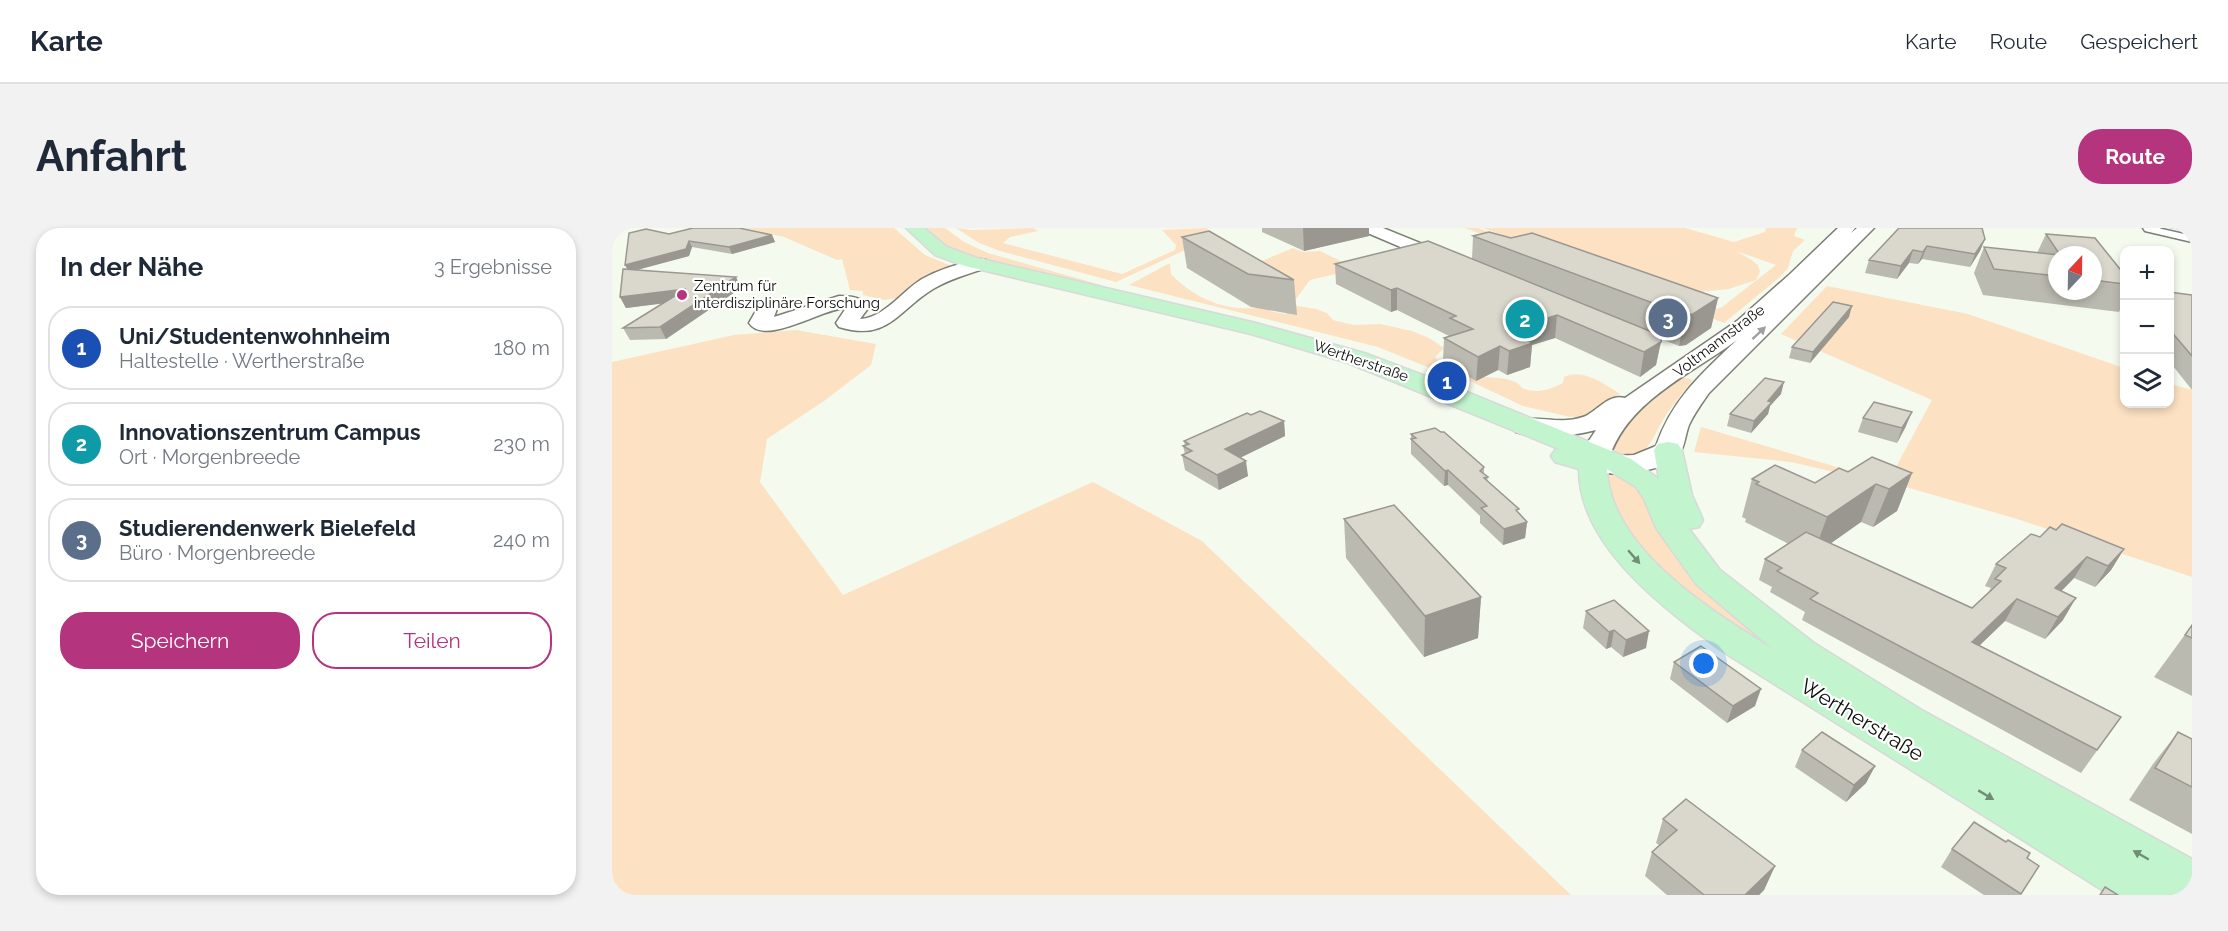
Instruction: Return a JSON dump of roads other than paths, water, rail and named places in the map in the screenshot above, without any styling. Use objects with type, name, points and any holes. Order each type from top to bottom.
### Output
[{"type":"main road","name":"Wertherstraße","points":[[914,228],[941,251],[980,264],[1290,338],[1356,358],[1443,391],[1646,481],[1659,500],[1672,528],[1708,577],[1801,652],[1906,720],[2192,884]]},
{"type":"main road","name":"Wertherstraße","points":[[1223,323],[1319,353],[1430,395],[1546,449],[1603,461]]},
{"type":"main road","name":"Wertherstraße","points":[[1393,382],[1536,453],[1564,474],[1601,510],[1618,537],[1643,567],[1685,605],[1750,651],[1910,750],[2154,895]]},
{"type":"main road","name":"Wertherstraße","points":[[1668,450],[1677,495],[1698,539],[1710,557],[1777,632]]},
{"type":"main road","name":"Wertherstraße","points":[[1601,510],[1593,481],[1603,461]]},
{"type":"street","points":[[1369,228],[1470,270]]},
{"type":"street","name":"Voltmannstraße","points":[[1603,461],[1603,436],[1614,421],[1642,398],[1681,359],[1755,315],[1847,228]]},
{"type":"street","name":"Voltmannstraße","points":[[1668,450],[1684,411],[1700,389],[1866,228]]},
{"type":"street","points":[[2151,228],[2192,237]]},
{"type":"street","points":[[2183,228],[2192,230]]},
{"type":"street","points":[[768,306],[759,323],[790,321],[830,303],[854,303],[859,307],[846,323],[864,325],[883,319],[924,286],[980,264]]},
{"type":"street","points":[[1681,359],[1716,373]]},
{"type":"street","points":[[1525,426],[1562,428],[1590,424],[1628,400],[1642,398]]},
{"type":"street","points":[[1603,461],[1651,460],[1668,450]]},
{"type":"tram line","points":[[2161,228],[2192,235]]},
{"type":"place","name":"Zentrum für interdisziplinäre Forschung","points":[[682,295]]},
{"type":"place","name":"Studierendenwerk Bielefeld","points":[[1668,318]]},
{"type":"place","name":"Innovationszentrum Campus","points":[[1525,319]]},
{"type":"place","name":"Uni/Studentenwohnheim","points":[[1447,381]]}]
